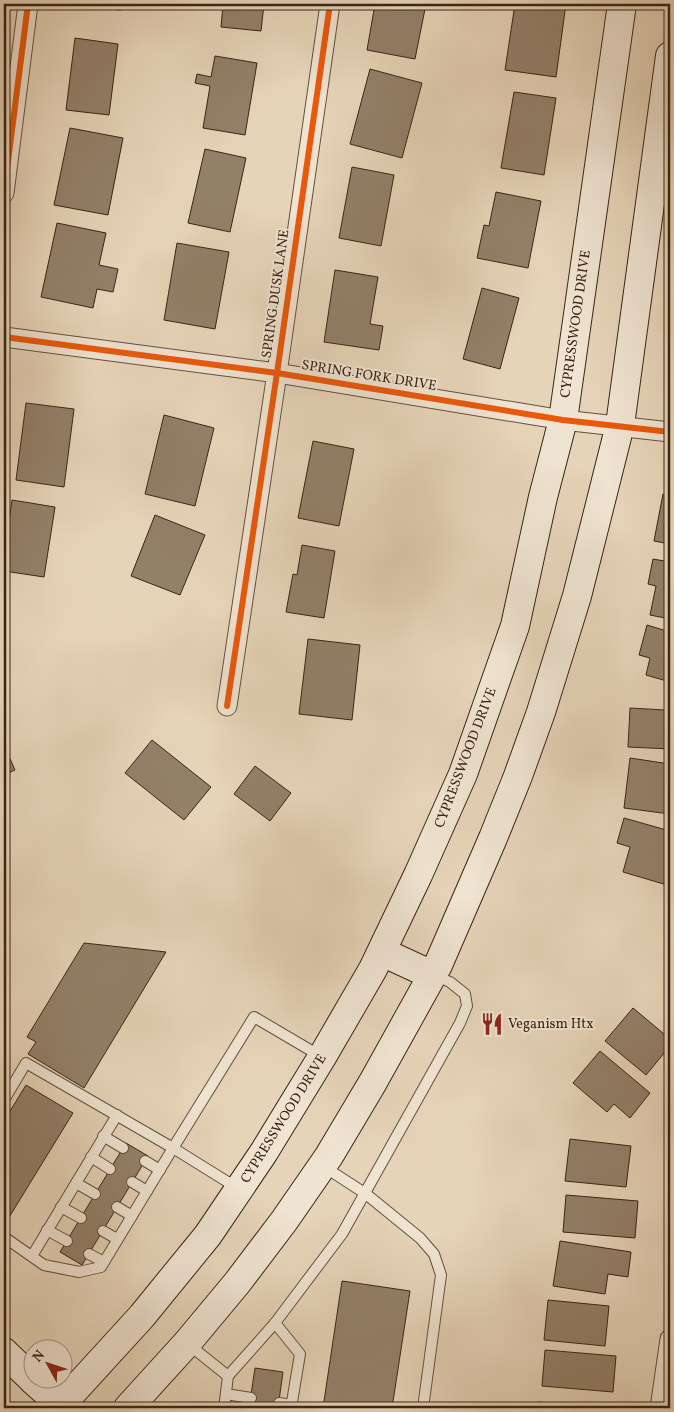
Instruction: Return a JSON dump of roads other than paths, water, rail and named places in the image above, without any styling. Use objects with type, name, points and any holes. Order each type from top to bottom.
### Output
[{"type":"main road","name":"CYPRESSWOOD DRIVE","points":[[61,1407],[142,1316],[208,1235],[264,1152],[322,1057],[382,952],[463,774],[515,626],[543,497],[563,420],[622,4]]},
{"type":"main road","points":[[128,1408],[187,1343],[237,1283],[284,1221],[322,1166],[373,1082],[438,965],[518,776],[541,712],[577,596],[620,425],[670,56]]},
{"type":"main road","points":[[382,952],[432,975]]},
{"type":"main road","points":[[4,1352],[22,1369]]},
{"type":"main road","points":[[44,1390],[61,1407]]},
{"type":"street","points":[[4,194],[28,4]]},
{"type":"street","name":"SPRING DUSK LANE","points":[[227,706],[330,4]]},
{"type":"street","name":"SPRING FORK DRIVE","points":[[4,337],[277,373],[563,420],[670,432]]},
{"type":"street","points":[[660,1408],[667,1380],[670,1339]]},
{"type":"lane","points":[[224,1408],[228,1376],[275,1323],[342,1234],[460,1023],[467,1006],[465,994],[450,982],[432,975]]},
{"type":"lane","points":[[4,1237],[44,1265],[79,1272],[101,1267],[254,1017],[322,1057]]},
{"type":"lane","points":[[4,1100],[26,1063],[117,1114],[239,1189]]},
{"type":"lane","points":[[32,1256],[117,1114]]},
{"type":"lane","points":[[103,1136],[123,1148]]},
{"type":"lane","points":[[91,1157],[110,1169]]},
{"type":"lane","points":[[145,1161],[160,1170]]},
{"type":"lane","points":[[322,1166],[366,1194],[420,1238],[434,1254],[441,1275],[423,1408]]},
{"type":"lane","points":[[76,1182],[95,1194]]},
{"type":"lane","points":[[132,1182],[147,1191]]},
{"type":"lane","points":[[61,1207],[81,1218]]},
{"type":"lane","points":[[117,1207],[132,1216]]},
{"type":"lane","points":[[48,1230],[67,1241]]},
{"type":"lane","points":[[103,1231],[117,1239]]},
{"type":"lane","points":[[89,1254],[104,1262]]},
{"type":"lane","points":[[275,1323],[300,1354],[291,1406],[279,1403]]},
{"type":"lane","points":[[187,1343],[228,1376]]},
{"type":"lane","points":[[226,1394],[251,1398]]},
{"type":"place","name":"Veganism Htx","points":[[492,1024]]}]
